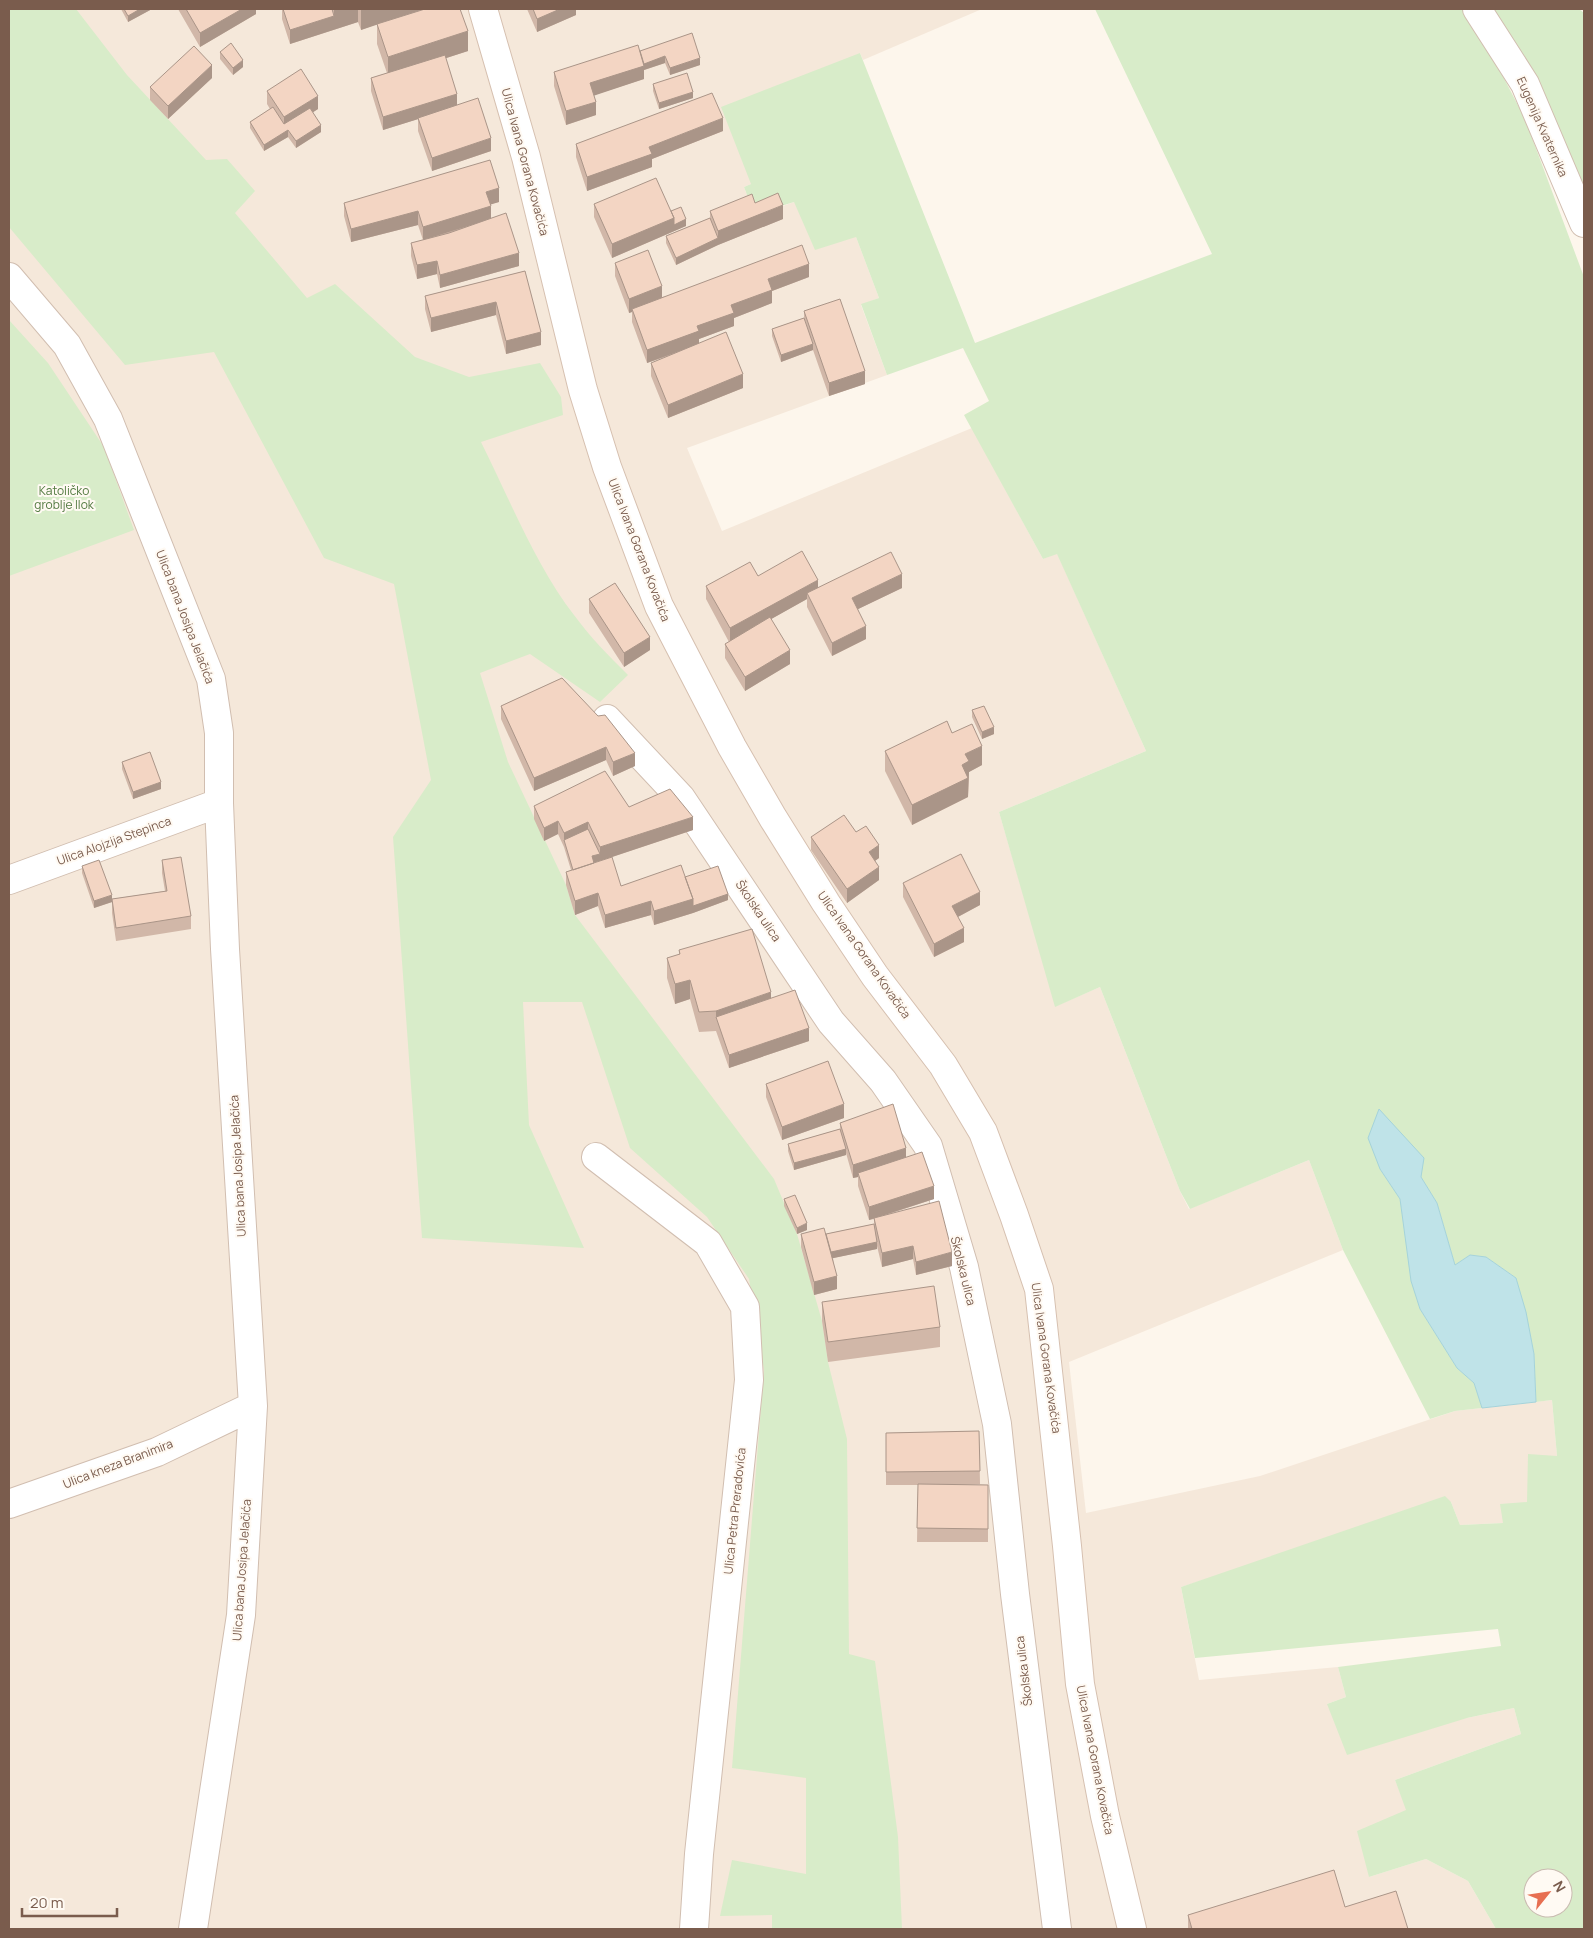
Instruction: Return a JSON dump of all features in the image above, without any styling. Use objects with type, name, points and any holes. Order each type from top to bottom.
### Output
[{"type":"street","name":"Ulica Ivana Gorana Kovačića","points":[[483,9],[526,157],[584,390],[607,467],[658,606],[732,747],[787,841],[875,976],[943,1065],[983,1132],[1014,1215],[1039,1289],[1066,1527],[1080,1684],[1105,1816],[1132,1929]]},
{"type":"street","name":"Eugenija Kvaternika","points":[[1477,9],[1525,84],[1584,223]]},
{"type":"street","name":"Ulica bana Josipa Jelačića","points":[[9,277],[67,345],[108,419],[211,679],[219,733],[219,803],[225,949],[253,1406],[242,1614],[193,1929]]},
{"type":"street","name":"Školska ulica","points":[[608,719],[681,798],[831,1022],[883,1081],[928,1146],[964,1267],[997,1424],[1016,1604],[1057,1929]]},
{"type":"street","name":"Ulica Alojzija Stepinca","points":[[9,880],[219,803]]},
{"type":"street","name":"Ulica Petra Preradovića","points":[[596,1157],[708,1243],[745,1307],[749,1380],[699,1854],[694,1929]]},
{"type":"street","name":"Ulica kneza Branimira","points":[[9,1504],[157,1452],[253,1406]]},
{"type":"shaded area","points":[[9,9],[982,9],[863,60],[860,53],[751,184],[744,187],[755,216],[794,202],[856,237],[879,298],[861,305],[887,375],[687,448],[722,531],[972,428],[1043,559],[1057,553],[1146,751],[999,812],[1056,1006],[1100,987],[1180,1191],[1189,1209],[1309,1160],[1343,1250],[1069,1362],[1086,1513],[1260,1476],[1455,1411],[1552,1400],[1557,1456],[1527,1502],[1503,1523],[1460,1525],[1451,1502],[1181,1587],[1199,1680],[1338,1667],[1346,1697],[1327,1704],[1467,1718],[1514,1708],[1521,1734],[1395,1780],[1407,1810],[1369,1877],[1426,1859],[1468,1881],[1496,1929],[9,1929]]},
{"type":"green space","points":[[9,9],[76,9],[127,75],[206,160],[227,159],[255,191],[235,213],[307,298],[335,284],[415,357],[469,377],[540,363],[561,397],[563,415],[481,442],[535,553],[560,596],[587,631],[628,675],[600,702],[530,654],[480,673],[508,762],[566,885],[575,915],[774,1179],[797,1234],[822,1321],[828,1362],[847,1439],[849,1654],[875,1661],[898,1837],[902,1929],[772,1929],[772,1915],[720,1916],[732,1860],[806,1874],[806,1778],[732,1768],[764,1370],[749,1279],[707,1217],[630,1148],[582,1002],[523,1002],[529,1125],[584,1248],[422,1238],[393,837],[431,780],[394,584],[324,558],[214,352],[125,365],[9,227]]},
{"type":"green space","points":[[1095,9],[1464,9],[1491,53],[1525,119],[1584,277],[1584,1929],[1496,1929],[1468,1881],[1426,1859],[1369,1877],[1357,1831],[1406,1810],[1395,1780],[1521,1734],[1514,1708],[1467,1718],[1347,1755],[1327,1704],[1346,1697],[1338,1667],[1501,1646],[1498,1629],[1195,1658],[1181,1587],[1445,1496],[1451,1502],[1460,1525],[1503,1523],[1500,1504],[1527,1502],[1528,1454],[1557,1456],[1552,1400],[1536,1402],[1534,1354],[1516,1278],[1486,1257],[1470,1255],[1455,1265],[1437,1203],[1421,1177],[1380,1169],[1400,1199],[1420,1309],[1457,1368],[1474,1383],[1482,1408],[1455,1411],[1430,1419],[1343,1250],[1309,1160],[1190,1209],[1180,1191],[1100,987],[1055,1007],[999,812],[1146,751],[1057,554],[1043,559],[964,415],[989,401],[963,348],[887,375],[861,304],[879,298],[856,237],[815,250],[794,202],[778,207],[752,208],[744,187],[751,184],[721,107],[860,53],[975,343],[1212,254]]},
{"type":"green space","points":[[1490,9],[1579,9],[1584,13],[1584,201]]},
{"type":"green space","name":"Katoličko groblje Ilok","points":[[9,320],[48,363],[104,447],[134,530],[9,576]]},
{"type":"water","points":[[1379,1109],[1424,1158],[1421,1177],[1437,1203],[1455,1265],[1470,1255],[1486,1257],[1516,1278],[1526,1312],[1534,1354],[1536,1402],[1482,1408],[1474,1383],[1457,1368],[1420,1309],[1411,1281],[1400,1199],[1380,1169],[1368,1138]]},
{"type":"building","points":[[124,9],[140,9],[128,16]]},
{"type":"building","points":[[186,9],[242,9],[200,33]]},
{"type":"building","points":[[283,9],[332,9],[334,16],[290,30]]},
{"type":"building","points":[[425,9],[460,9],[468,31],[388,57],[377,24]]},
{"type":"building","points":[[533,9],[560,9],[537,19]]},
{"type":"building","points":[[692,33],[700,58],[670,68],[665,56],[644,64],[640,51]]},
{"type":"building","points":[[231,43],[243,60],[233,68],[220,52]]},
{"type":"building","points":[[638,45],[644,66],[590,83],[596,102],[566,111],[554,72]]},
{"type":"building","points":[[194,46],[212,65],[168,106],[150,87]]},
{"type":"building","points":[[445,55],[457,94],[383,117],[371,78]]},
{"type":"building","points":[[301,69],[318,96],[284,117],[267,91]]},
{"type":"building","points":[[687,73],[693,92],[659,103],[653,84]]},
{"type":"building","points":[[712,93],[723,118],[649,147],[652,154],[587,177],[576,144]]},
{"type":"building","points":[[478,98],[491,138],[432,158],[418,118]]},
{"type":"building","points":[[273,107],[284,124],[310,108],[321,125],[296,141],[288,130],[264,145],[250,122]]},
{"type":"building","points":[[490,160],[499,188],[486,192],[491,206],[423,227],[418,211],[351,229],[344,203]]},
{"type":"building","points":[[656,178],[674,218],[612,244],[594,204]]},
{"type":"building","points":[[778,193],[783,205],[718,231],[710,211],[752,194],[755,203]]},
{"type":"building","points":[[681,207],[686,219],[674,225],[671,211]]},
{"type":"building","points":[[506,213],[519,253],[440,275],[437,261],[417,265],[411,243],[449,233]]},
{"type":"building","points":[[710,218],[718,238],[676,258],[666,236]]},
{"type":"building","points":[[802,245],[809,264],[768,279],[772,290],[731,305],[734,313],[697,326],[699,331],[647,350],[632,309]]},
{"type":"building","points":[[648,250],[662,286],[629,299],[615,263]]},
{"type":"building","points":[[525,271],[541,332],[506,341],[496,302],[431,318],[425,296]]},
{"type":"building","points":[[840,299],[865,371],[829,383],[804,311]]},
{"type":"building","points":[[804,318],[813,344],[781,355],[772,329]]},
{"type":"building","points":[[726,332],[743,374],[668,405],[651,363]]},
{"type":"building","points":[[802,551],[818,580],[730,628],[706,586],[750,562],[758,576]]},
{"type":"building","points":[[891,552],[902,574],[852,598],[866,626],[832,643],[807,593]]},
{"type":"building","points":[[615,583],[650,637],[624,653],[589,599]]},
{"type":"building","points":[[770,617],[790,650],[745,677],[725,644]]},
{"type":"building","points":[[562,678],[598,716],[605,715],[635,753],[613,762],[606,747],[534,778],[501,706]]},
{"type":"building","points":[[984,706],[994,727],[982,732],[972,710]]},
{"type":"building","points":[[947,721],[952,733],[972,724],[982,746],[965,754],[969,761],[962,765],[968,778],[912,805],[885,751]]},
{"type":"building","points":[[150,752],[161,782],[133,792],[122,762]]},
{"type":"building","points":[[605,771],[629,807],[670,789],[693,817],[600,847],[588,822],[564,833],[558,821],[544,828],[534,806]]},
{"type":"building","points":[[844,815],[856,832],[866,826],[879,845],[869,852],[879,867],[847,889],[811,837]]},
{"type":"building","points":[[588,829],[600,854],[592,856],[594,863],[573,870],[564,840]]},
{"type":"building","points":[[961,854],[980,892],[952,906],[964,928],[934,944],[903,883]]},
{"type":"building","points":[[181,857],[191,916],[116,928],[112,899],[167,891],[162,860]]},
{"type":"building","points":[[612,857],[621,886],[681,865],[693,899],[654,911],[651,901],[605,915],[598,893],[575,901],[566,872]]},
{"type":"building","points":[[99,860],[112,895],[94,901],[82,866]]},
{"type":"building","points":[[718,866],[728,894],[693,906],[693,899],[685,877]]},
{"type":"building","points":[[752,929],[771,992],[716,1011],[699,1012],[690,980],[675,984],[667,958],[680,954],[679,950]]},
{"type":"building","points":[[795,990],[809,1028],[729,1055],[716,1017]]},
{"type":"building","points":[[828,1061],[844,1104],[782,1127],[766,1084]]},
{"type":"building","points":[[893,1104],[906,1148],[853,1165],[840,1123]]},
{"type":"building","points":[[840,1129],[846,1149],[794,1163],[788,1144]]},
{"type":"building","points":[[922,1152],[934,1186],[869,1207],[858,1173]]},
{"type":"building","points":[[795,1195],[807,1223],[797,1228],[784,1199]]},
{"type":"building","points":[[939,1201],[952,1252],[916,1262],[913,1246],[882,1253],[874,1218]]},
{"type":"building","points":[[874,1224],[877,1242],[831,1252],[826,1234]]},
{"type":"building","points":[[824,1228],[837,1276],[814,1282],[801,1234]]},
{"type":"building","points":[[934,1286],[940,1327],[828,1342],[822,1302]]},
{"type":"building","points":[[979,1431],[980,1471],[886,1472],[886,1433]]},
{"type":"building","points":[[918,1484],[988,1485],[988,1529],[917,1528]]},
{"type":"building","points":[[1334,1870],[1345,1907],[1396,1891],[1408,1929],[1192,1929],[1188,1915]]}]
